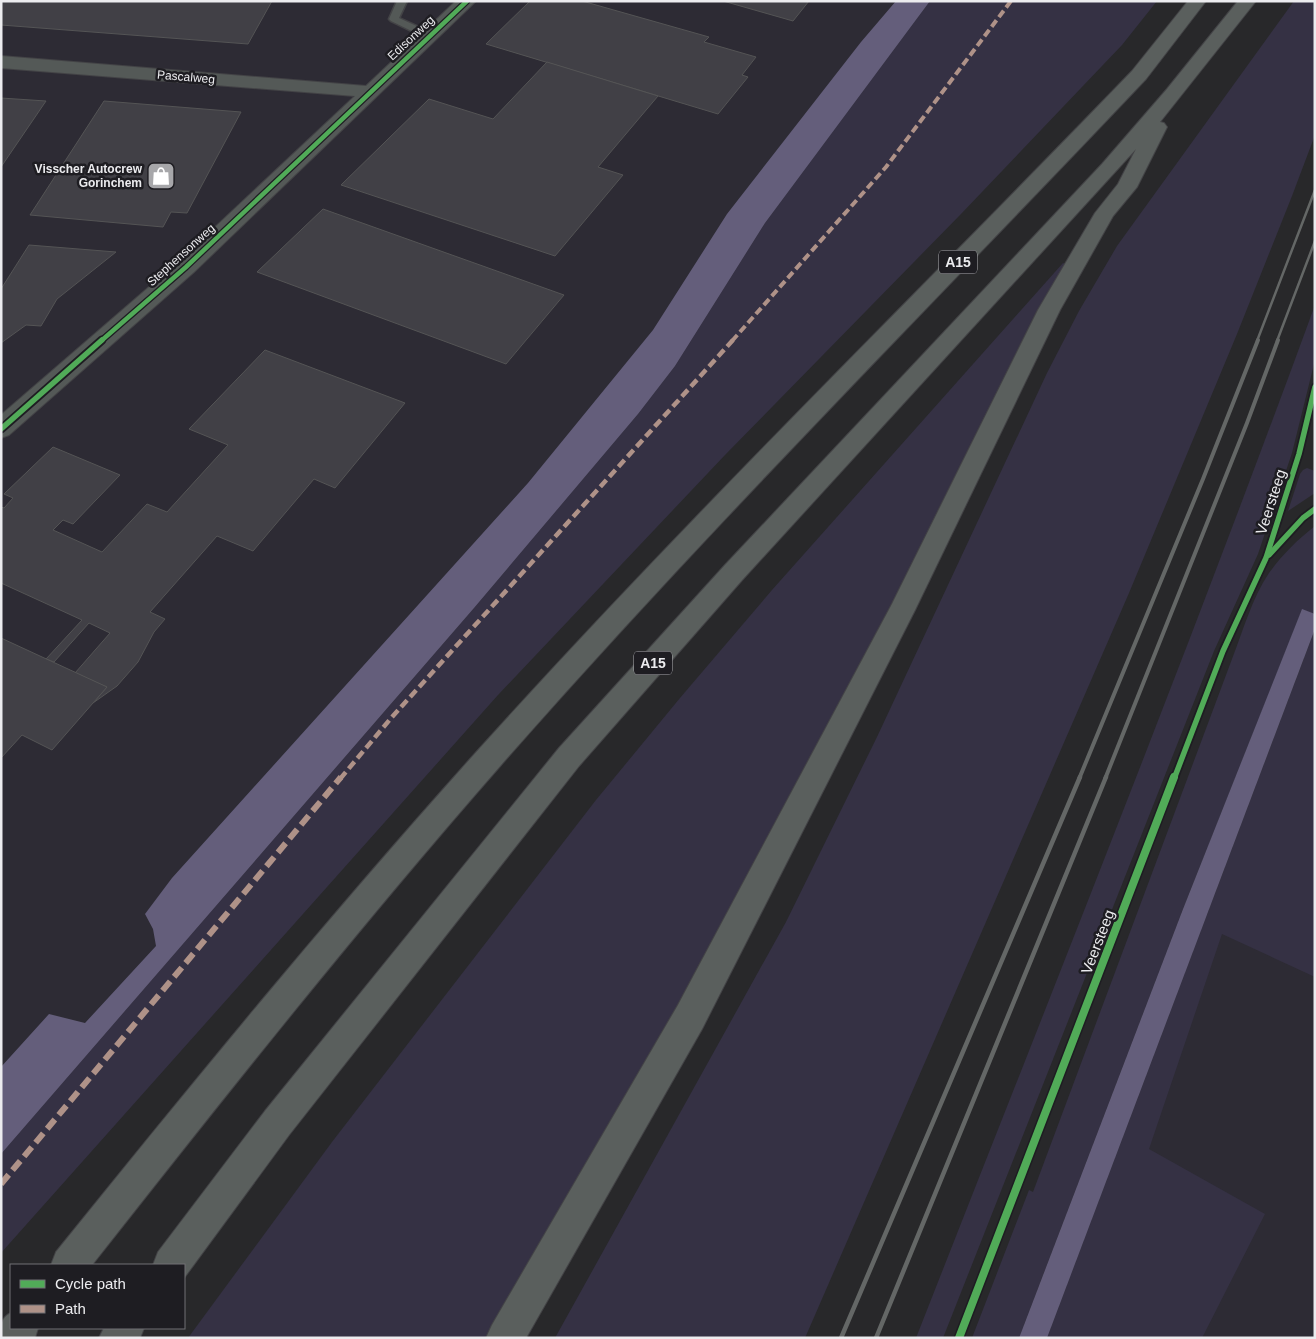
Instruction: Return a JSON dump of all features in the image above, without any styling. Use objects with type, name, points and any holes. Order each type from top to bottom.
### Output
[{"type":"highway","name":"A15","points":[[70,1264],[204,1096],[412,845],[546,695],[711,517],[1139,75],[1197,1]]},
{"type":"highway","name":"A15","points":[[172,1264],[277,1123],[569,757],[734,572],[1102,175],[1174,93],[1247,1]]},
{"type":"highway","name":"A15","points":[[504,1338],[690,1018],[902,610],[1049,310],[1105,213],[1127,187],[1174,93]]},
{"type":"street","name":"Edisonweg","points":[[371,92],[467,1]]},
{"type":"street","name":"Pascalweg","points":[[1,62],[371,92]]},
{"type":"street","name":"Stephensonweg","points":[[1,429],[186,268],[371,92]]},
{"type":"lane","points":[[402,1],[394,19],[430,36]]},
{"type":"shaded area","points":[[1,1],[1125,1],[1,1221]]},
{"type":"shaded area","points":[[896,1],[930,1],[765,223],[675,366],[638,414],[474,608],[1,1154],[1,1067],[49,1014],[85,1023],[156,946],[153,929],[145,914],[172,878],[528,483],[653,330],[727,214],[861,42]]},
{"type":"shaded area","points":[[930,1],[1157,1],[1122,45],[961,214],[725,455],[498,695],[1,1253],[1,1154],[474,608],[638,414],[675,366],[765,223]]},
{"type":"shaded area","points":[[1294,1],[1315,1],[1315,135],[1237,334],[1129,593],[805,1338],[555,1338],[786,922],[877,737],[1047,373],[1079,311],[1117,246]]},
{"type":"shaded area","points":[[1063,263],[1067,265],[747,887],[489,1338],[188,1338],[332,1142],[596,800],[772,590]]},
{"type":"shaded area","points":[[1315,305],[1315,360],[1292,453],[1258,554],[1214,651],[943,1338],[916,1338],[1169,694]]},
{"type":"shaded area","points":[[1307,468],[1315,471],[1315,493],[1288,511],[1300,474]]},
{"type":"shaded area","points":[[1315,526],[1315,614],[1302,610],[1183,909],[1019,1338],[972,1338],[1029,1190],[1033,1192],[1253,604],[1274,566],[1290,548]]},
{"type":"shaded area","points":[[1302,609],[1315,614],[1315,629],[1047,1338],[1019,1338],[1183,909]]},
{"type":"shaded area","points":[[1315,629],[1315,977],[1222,934],[1149,1149],[1265,1214],[1202,1338],[1047,1338]]},
{"type":"shaded area","points":[[1183,909],[1315,939],[1315,1338],[1019,1338]]},
{"type":"building","points":[[1,1],[272,1],[248,44],[1,25]]},
{"type":"building","points":[[530,1],[582,1],[709,37],[704,42],[756,57],[742,75],[748,77],[718,114],[486,44]]},
{"type":"building","points":[[723,1],[809,1],[793,21]]},
{"type":"building","points":[[547,62],[658,96],[598,167],[623,175],[555,256],[341,185],[429,99],[493,119]]},
{"type":"building","points":[[1,98],[46,101],[1,167]]},
{"type":"building","points":[[104,101],[241,112],[187,213],[171,212],[163,227],[30,215]]},
{"type":"building","points":[[323,209],[564,295],[506,364],[257,272]]},
{"type":"building","points":[[29,245],[116,252],[57,299],[41,326],[26,325],[1,343],[1,289]]},
{"type":"building","points":[[265,350],[405,403],[335,488],[314,479],[253,551],[217,536],[150,612],[165,619],[154,632],[138,662],[117,686],[93,703],[107,687],[75,673],[110,633],[89,623],[54,662],[46,659],[82,620],[1,583],[1,507],[4,508],[13,498],[4,494],[53,447],[120,475],[73,524],[63,520],[53,530],[102,552],[147,504],[167,512],[228,445],[189,429]]},
{"type":"building","points":[[1,638],[107,687],[52,750],[22,735],[1,758]]},
{"type":"railway","points":[[1257,341],[1315,190]]},
{"type":"railway","points":[[1277,341],[1315,241]]},
{"type":"railway","points":[[1079,779],[1203,479],[1258,340]]},
{"type":"railway","points":[[1105,779],[1247,423],[1278,340]]},
{"type":"railway","points":[[841,1338],[1080,777]]},
{"type":"railway","points":[[876,1338],[1106,777]]},
{"type":"marked path","points":[[1,1184],[392,717],[650,430],[699,379],[886,167],[1011,1]]},
{"type":"cycle path","points":[[1,429],[186,267],[467,1]]},
{"type":"cycle path","name":"Veersteeg","points":[[959,1338],[1223,651],[1266,558],[1299,454],[1315,387]]},
{"type":"cycle path","points":[[1269,555],[1303,518],[1315,509]]},
{"type":"place","name":"Visscher Autocrew Gorinchem","points":[[161,176]]}]
